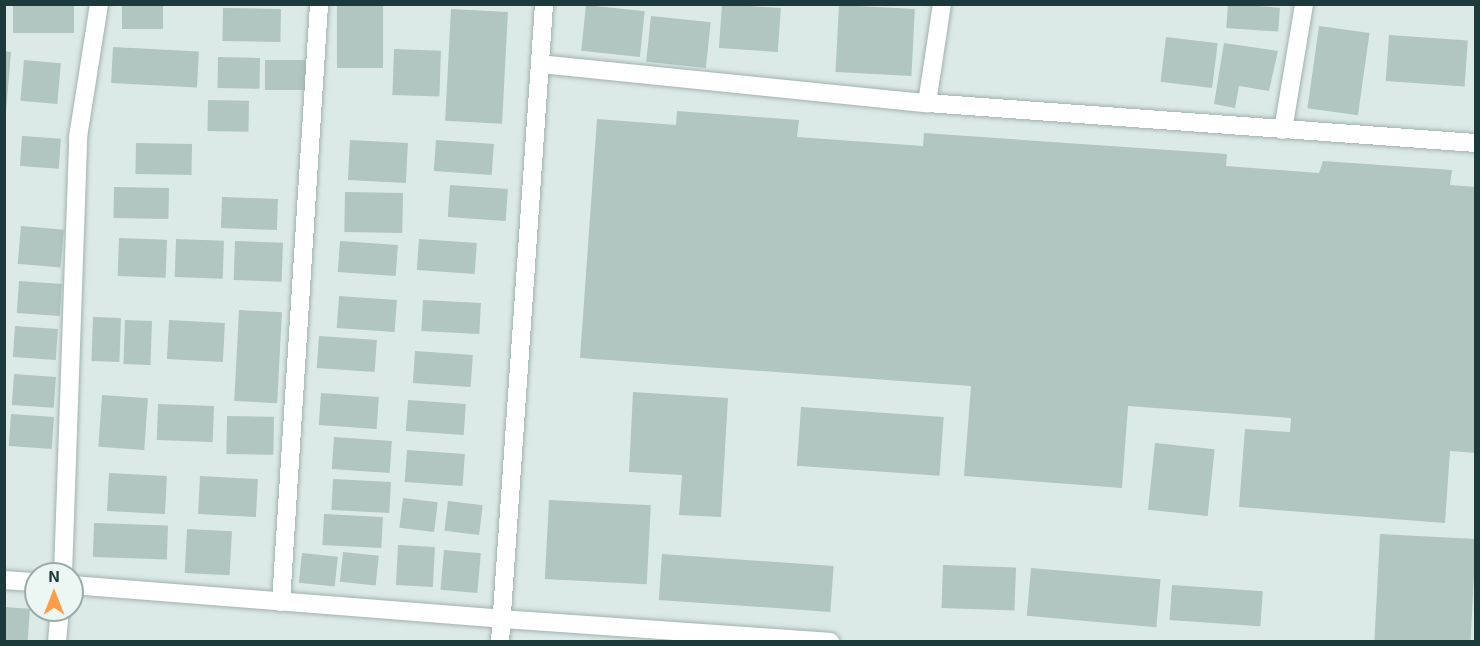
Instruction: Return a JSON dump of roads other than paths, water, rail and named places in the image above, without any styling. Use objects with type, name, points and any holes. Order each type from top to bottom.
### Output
[{"type":"street","points":[[63,562],[78,137],[99,4]]},
{"type":"street","points":[[281,602],[319,4]]},
{"type":"street","points":[[500,642],[544,4]]},
{"type":"street","points":[[927,103],[942,4]]},
{"type":"street","points":[[1283,130],[1304,4]]},
{"type":"street","points":[[540,64],[927,103],[1476,142]]},
{"type":"street","points":[[4,580],[24,581]]},
{"type":"street","points":[[84,586],[830,642]]},
{"type":"street","points":[[57,642],[59,622]]}]
